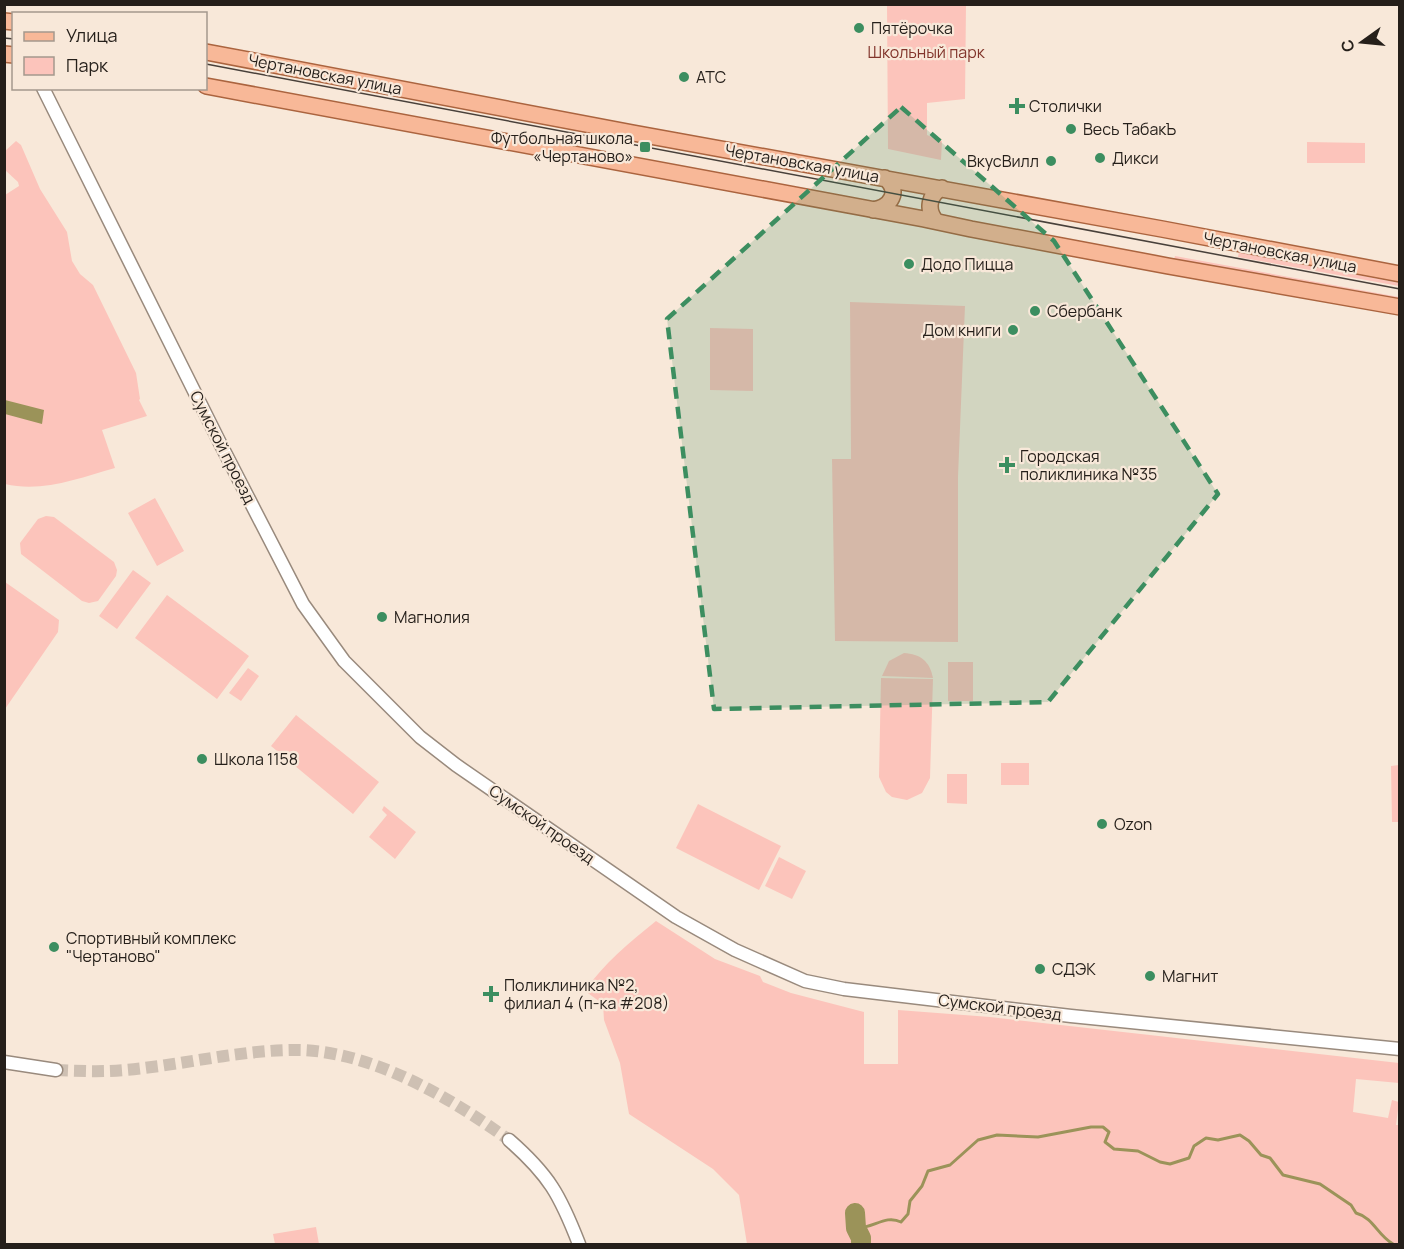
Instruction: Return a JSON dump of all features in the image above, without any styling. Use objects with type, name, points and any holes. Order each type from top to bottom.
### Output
[{"type":"main road","name":"Чертановская улица","points":[[207,52],[1400,274]]},
{"type":"main road","name":"Чертановская улица","points":[[207,86],[1168,266],[1400,307]]},
{"type":"main road","points":[[873,210],[882,208],[891,200],[892,188],[890,182],[885,178]]},
{"type":"main road","points":[[936,221],[930,213],[931,202],[934,193],[942,188]]},
{"type":"street","name":"Сумской проезд","points":[[44,90],[303,604],[344,661],[438,752],[676,917],[735,950],[805,981],[844,989],[1071,1016],[1400,1049]]},
{"type":"street","points":[[4,1062],[56,1070]]},
{"type":"street","points":[[509,1140],[538,1167],[551,1183],[579,1245]]},
{"type":"highlighted area","points":[[901,107],[1054,241],[1218,494],[1048,702],[714,709],[667,319]]},
{"type":"green space","name":"Школьный парк","points":[[887,5],[966,5],[965,99],[927,103],[927,135],[942,141],[941,160],[888,149]]},
{"type":"green space","points":[[16,141],[21,145],[40,189],[67,232],[72,261],[80,274],[93,285],[136,373],[139,400],[147,416],[102,430],[115,468],[74,480],[33,487],[5,484],[5,195],[19,186],[18,182],[5,170],[4,152]]},
{"type":"green space","points":[[1307,142],[1365,143],[1365,163],[1307,163]]},
{"type":"green space","points":[[1239,252],[1399,283],[1399,286],[1238,257]]},
{"type":"green space","points":[[1175,256],[1399,297],[1399,300],[1174,259]]},
{"type":"green space","points":[[850,302],[965,306],[958,477],[958,642],[835,641],[832,459],[851,459]]},
{"type":"green space","points":[[710,328],[753,329],[753,391],[710,390]]},
{"type":"green space","points":[[155,498],[184,551],[157,566],[128,513]]},
{"type":"green space","points":[[46,516],[54,517],[114,562],[117,570],[116,576],[98,601],[89,603],[82,601],[21,554],[20,543],[38,519]]},
{"type":"green space","points":[[133,570],[151,583],[117,629],[99,616]]},
{"type":"green space","points":[[5,582],[59,620],[58,632],[5,709]]},
{"type":"green space","points":[[167,595],[249,656],[217,699],[135,638]]},
{"type":"green space","points":[[904,653],[915,655],[927,663],[933,678],[882,676],[889,661]]},
{"type":"green space","points":[[948,662],[973,662],[973,701],[948,701]]},
{"type":"green space","points":[[248,668],[259,676],[241,701],[229,693]]},
{"type":"green space","points":[[881,678],[933,679],[930,778],[922,793],[907,800],[892,797],[886,792],[879,777]]},
{"type":"green space","points":[[296,715],[379,782],[353,814],[271,746]]},
{"type":"green space","points":[[1001,763],[1029,763],[1029,785],[1001,785]]},
{"type":"green space","points":[[1399,765],[1399,822],[1392,822],[1391,766]]},
{"type":"green space","points":[[947,774],[967,774],[967,804],[947,803]]},
{"type":"green space","points":[[698,804],[781,846],[759,890],[676,848]]},
{"type":"green space","points":[[384,806],[416,832],[395,859],[369,837],[387,815],[382,810]]},
{"type":"green space","points":[[779,857],[806,871],[792,899],[765,886]]},
{"type":"green space","points":[[656,921],[715,959],[760,976],[763,982],[791,993],[864,1012],[864,1064],[898,1064],[898,1010],[990,1017],[1399,1063],[1399,1083],[1356,1079],[1353,1112],[1388,1118],[1392,1100],[1399,1102],[1396,1125],[1400,1125],[1399,1244],[747,1244],[739,1195],[713,1169],[629,1114],[620,1063],[604,1020],[603,1004],[585,991],[627,945]]},
{"type":"green space","points":[[316,1227],[319,1244],[275,1244],[273,1234]]},
{"type":"shaded area","points":[[5,400],[44,410],[42,424],[5,414]]},
{"type":"waterway","points":[[856,1228],[890,1220],[901,1222],[908,1214],[910,1201],[922,1186],[928,1171],[950,1165],[978,1140],[997,1135],[1038,1137],[1091,1127],[1103,1127],[1109,1132],[1105,1142],[1114,1149],[1138,1151],[1160,1162],[1170,1164],[1189,1158],[1194,1146],[1206,1138],[1218,1140],[1240,1135],[1249,1141],[1261,1155],[1270,1158],[1283,1175],[1320,1184],[1351,1205],[1356,1213],[1367,1219],[1393,1244]]},
{"type":"waterway","points":[[855,1213],[856,1228],[861,1244]]},
{"type":"tunnel","points":[[56,1070],[125,1070],[280,1050],[329,1053],[357,1059],[411,1080],[462,1109],[509,1140]]},
{"type":"tram line","points":[[4,38],[12,39]]},
{"type":"tram line","points":[[207,64],[1400,289]]},
{"type":"place","name":"Пятёрочка","points":[[859,28]]},
{"type":"place","name":"АТС","points":[[684,77]]},
{"type":"place","name":"Столички","points":[[1017,106]]},
{"type":"place","name":"Весь ТабакЪ","points":[[1071,129]]},
{"type":"place","name":"Футбольная школа «Чертаново»","points":[[645,147]]},
{"type":"place","name":"Дикси","points":[[1100,158]]},
{"type":"place","name":"ВкусВилл","points":[[1051,161]]},
{"type":"place","name":"Додо Пицца","points":[[909,264]]},
{"type":"place","name":"Сбербанк","points":[[1035,311]]},
{"type":"place","name":"Дом книги","points":[[1013,330]]},
{"type":"place","name":"Городская поликлиника №35","points":[[1007,465]]},
{"type":"place","name":"Магнолия","points":[[382,617]]},
{"type":"place","name":"Школа 1158","points":[[202,759]]},
{"type":"place","name":"Ozon","points":[[1102,824]]},
{"type":"place","name":"Спортивный комплекс \"Чертаново\"","points":[[54,947]]},
{"type":"place","name":"СДЭК","points":[[1040,969]]},
{"type":"place","name":"Магнит","points":[[1150,976]]},
{"type":"place","name":"Поликлиника №2, филиал 4 (п-ка #208)","points":[[491,994]]}]
